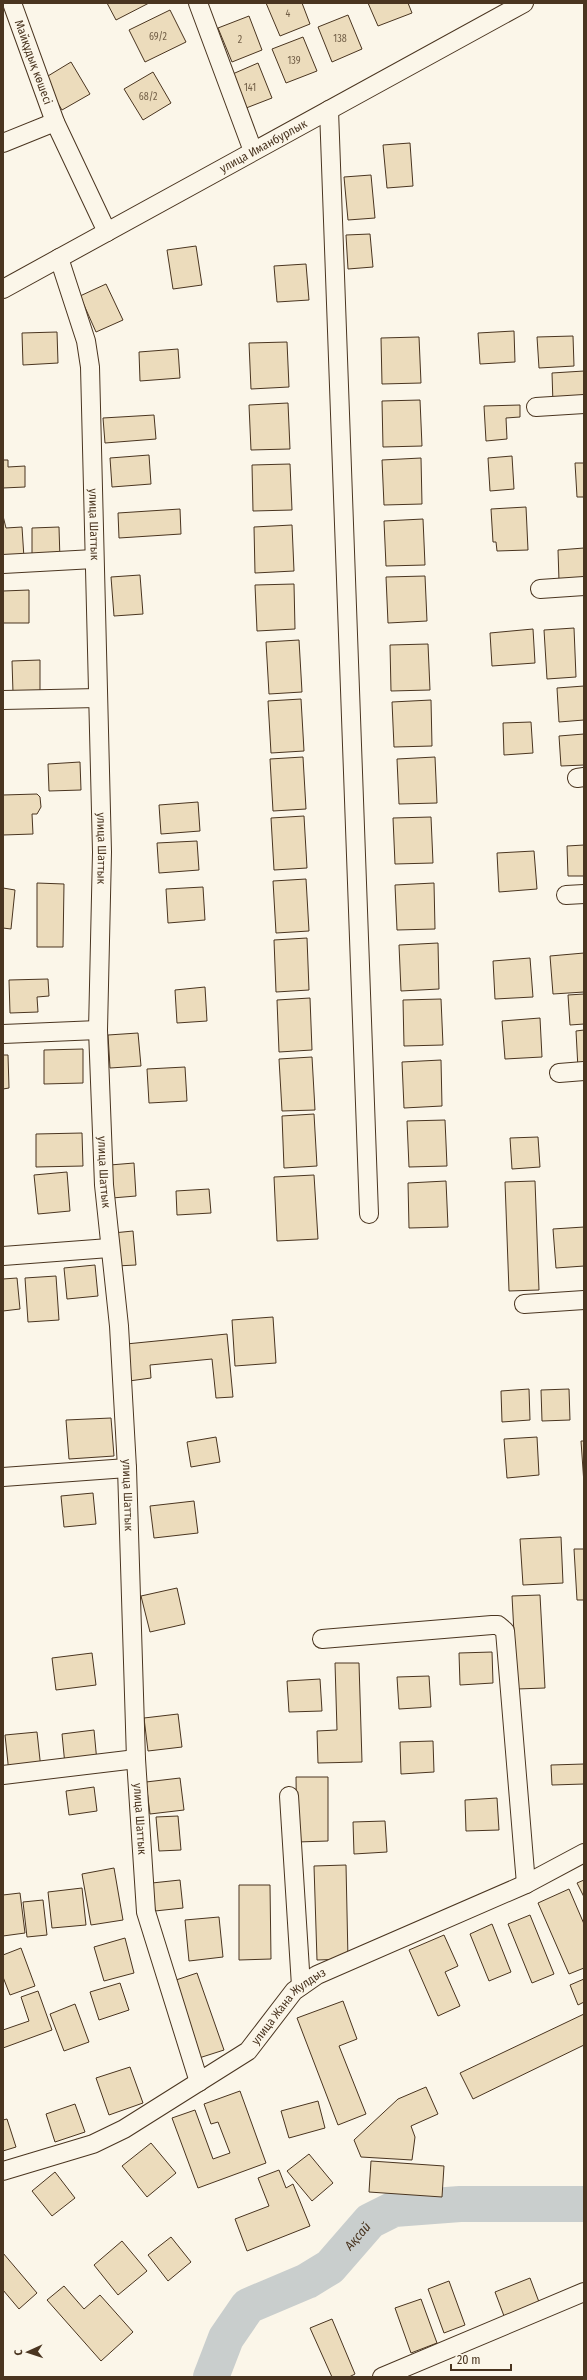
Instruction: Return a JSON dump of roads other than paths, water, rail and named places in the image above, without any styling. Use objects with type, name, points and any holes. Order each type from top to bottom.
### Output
[{"type":"street","name":"Майқұдық көшесі","points":[[12,3],[54,122],[107,232]]},
{"type":"street","points":[[198,3],[253,151]]},
{"type":"street","name":"улица Иманбурлык","points":[[3,289],[524,3]]},
{"type":"street","points":[[329,110],[369,1214]]},
{"type":"street","points":[[3,143],[54,122]]},
{"type":"street","name":"улица Шаттык","points":[[59,258],[86,341],[90,366],[102,852],[98,1030],[104,1184],[109,1248],[119,1326],[127,1468],[136,1759],[146,1912],[199,2082]]},
{"type":"street","points":[[536,407],[584,404]]},
{"type":"street","points":[[3,564],[94,558]]},
{"type":"street","points":[[540,589],[584,586]]},
{"type":"street","points":[[3,700],[98,698]]},
{"type":"street","points":[[566,895],[584,894]]},
{"type":"street","points":[[3,1034],[98,1030]]},
{"type":"street","points":[[559,1073],[584,1071]]},
{"type":"street","points":[[3,1256],[109,1248]]},
{"type":"street","points":[[524,1304],[584,1300]]},
{"type":"street","points":[[3,1477],[127,1468]]},
{"type":"street","points":[[322,1639],[492,1625],[498,1626],[505,1631],[526,1884]]},
{"type":"street","points":[[3,1775],[136,1759]]},
{"type":"street","points":[[288,1796],[301,1986]]},
{"type":"street","name":"улица Жана Жулдыз","points":[[3,2171],[93,2144],[124,2129],[248,2051],[280,2009],[301,1986],[317,1975],[526,1884],[584,1853]]},
{"type":"street","points":[[382,2377],[584,2292]]},
{"type":"waterway","name":"Ақсай","points":[[211,2377],[226,2338],[248,2306],[307,2281],[330,2267],[370,2221],[394,2209],[460,2204],[584,2204]]}]
